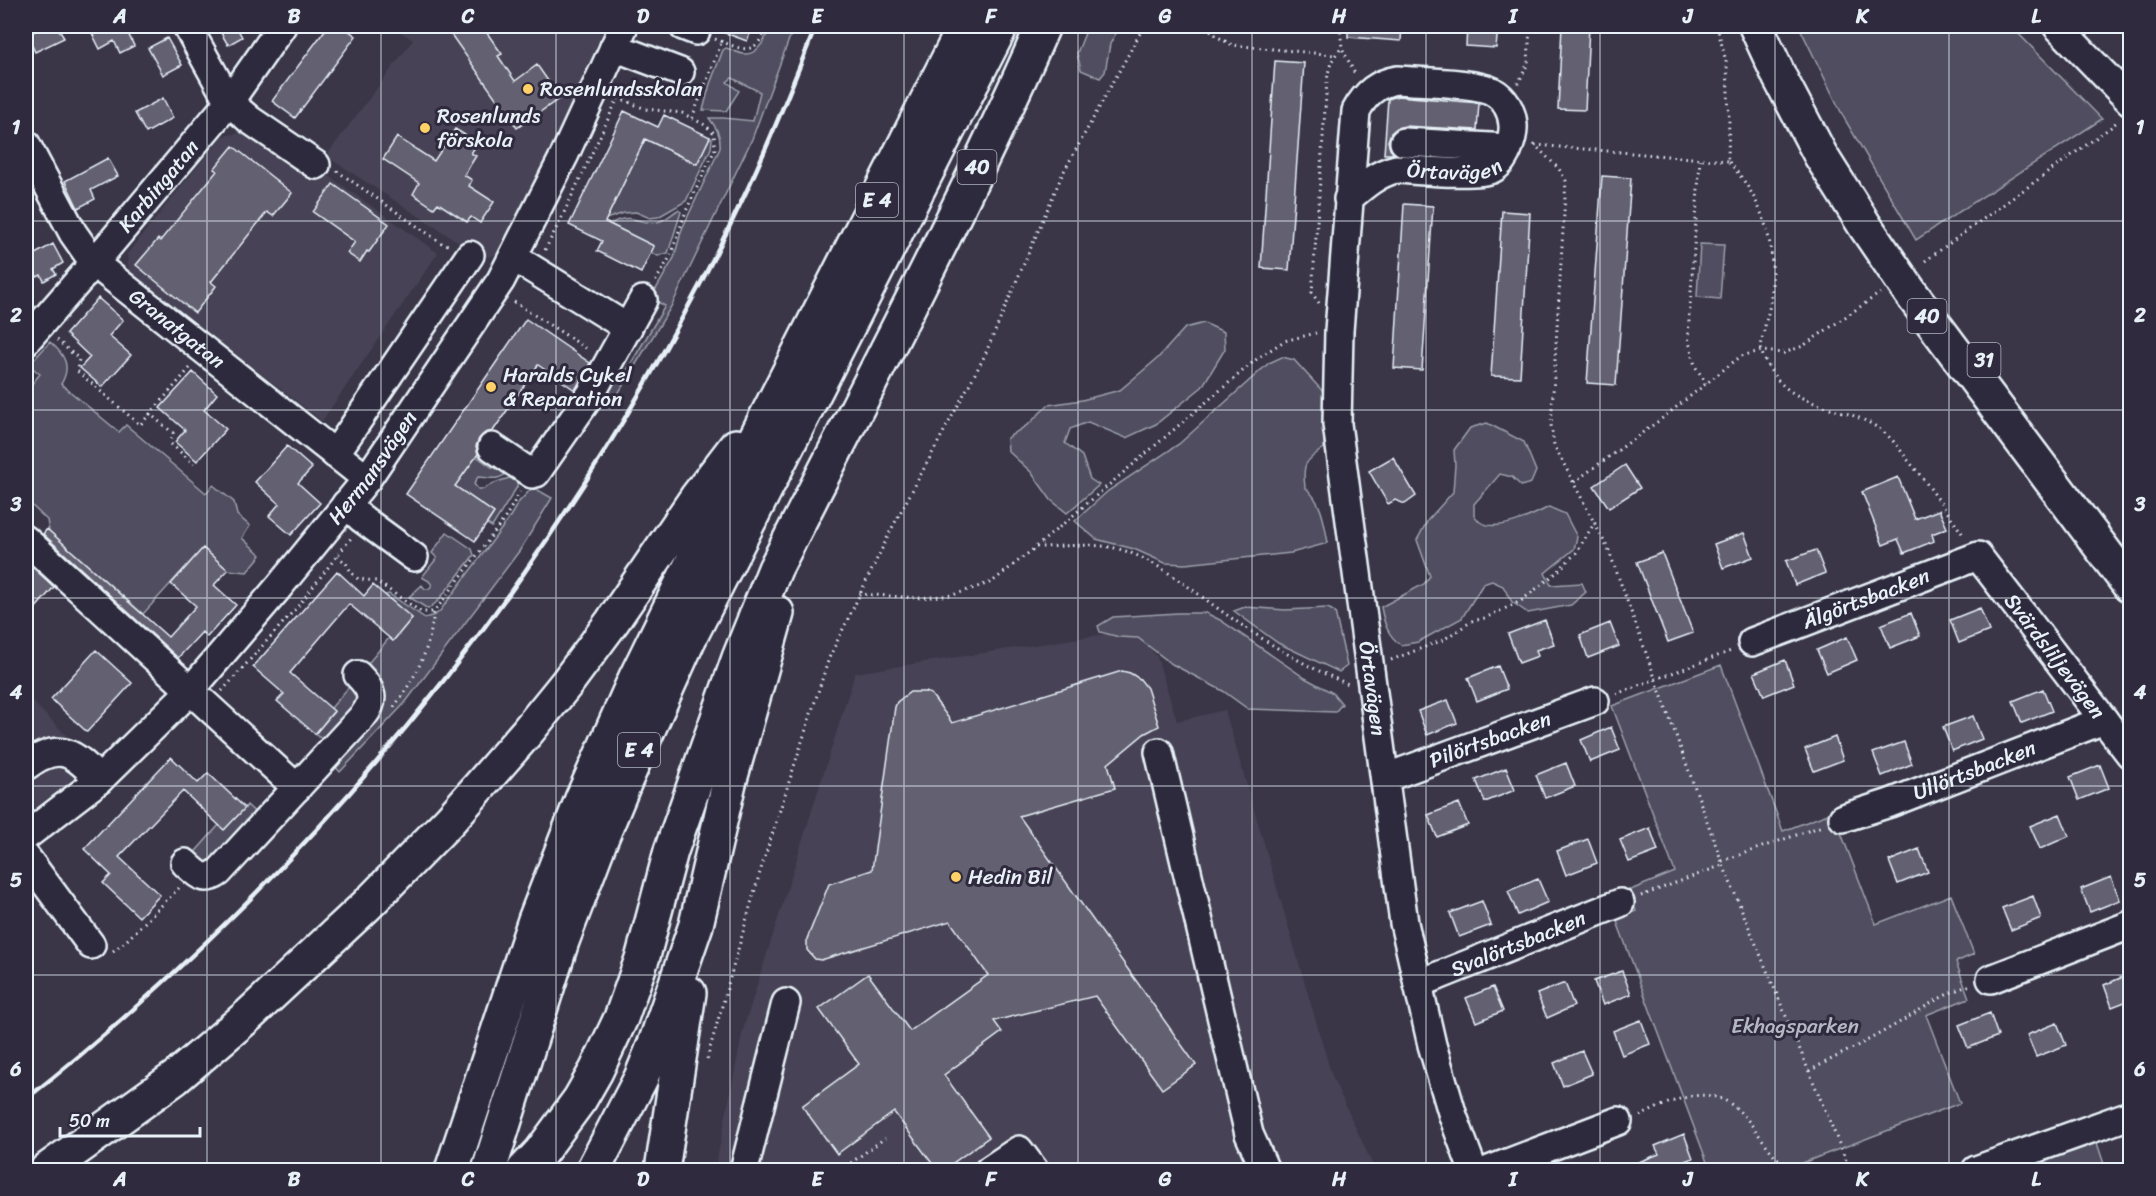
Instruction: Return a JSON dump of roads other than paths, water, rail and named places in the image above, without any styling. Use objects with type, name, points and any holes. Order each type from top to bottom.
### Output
[{"type":"highway","name":"E 4","points":[[452,1170],[535,920],[582,799],[636,677],[965,26]]},
{"type":"highway","name":"E 4","points":[[489,1170],[562,941],[622,789],[688,641],[1001,26]]},
{"type":"highway","name":"40","points":[[822,479],[908,307],[1043,26]]},
{"type":"highway","name":"40","points":[[1756,26],[1821,156],[1870,235],[2130,586]]},
{"type":"highway","name":"31","points":[[1776,26],[1812,101],[1845,162],[1884,223],[1937,298],[2130,554]]},
{"type":"highway","points":[[671,851],[686,767],[717,656],[746,574],[827,369]]},
{"type":"highway","points":[[87,1170],[175,1078],[326,945],[407,865],[488,778],[566,684],[612,622],[697,497],[789,375]]},
{"type":"highway","points":[[524,1170],[541,1152],[580,1099],[610,1043],[633,988],[671,851],[756,611],[822,479]]},
{"type":"highway","points":[[593,1170],[640,1078],[656,1041],[696,925],[717,830],[749,709],[822,479]]},
{"type":"highway","points":[[662,1170],[690,986],[696,925]]},
{"type":"highway","points":[[47,1170],[175,1078]]},
{"type":"street","points":[[187,26],[229,102],[250,120],[316,165]]},
{"type":"street","name":"Karbingatan","points":[[33,333],[94,264],[229,102],[282,26]]},
{"type":"street","points":[[2057,26],[2127,107]]},
{"type":"street","points":[[619,36],[680,72]]},
{"type":"street","name":"Hermansvägen","points":[[26,836],[99,780],[190,691],[367,479],[501,280],[569,147],[619,36]]},
{"type":"street","name":"Örtavägen","points":[[1348,199],[1369,181],[1384,172],[1396,169],[1480,172],[1494,168],[1517,145],[1510,113],[1504,101],[1493,92],[1478,87],[1397,80],[1386,82],[1362,98],[1356,111],[1348,199],[1339,331],[1337,424],[1404,923],[1432,1044],[1453,1116],[1473,1170]]},
{"type":"street","points":[[1404,142],[1517,145]]},
{"type":"street","name":"Granatgatan","points":[[26,144],[73,233],[94,264],[367,479]]},
{"type":"street","points":[[335,454],[470,255]]},
{"type":"street","points":[[513,257],[628,328]]},
{"type":"street","points":[[492,447],[532,474],[536,473],[591,394],[643,300]]},
{"type":"street","points":[[346,504],[361,518],[414,557]]},
{"type":"street","points":[[26,540],[297,788]]},
{"type":"street","name":"Älgörtsbacken","points":[[1752,642],[1978,556]]},
{"type":"street","name":"Svärdsliljevägen","points":[[1978,556],[2130,754]]},
{"type":"street","points":[[184,876],[212,877],[219,872],[370,708],[370,690],[358,675]]},
{"type":"street","name":"Pilörtsbacken","points":[[1385,778],[1595,701]]},
{"type":"street","name":"Ullörtsbacken","points":[[1843,818],[1890,803],[2104,720]]},
{"type":"street","points":[[26,766],[38,757],[51,752],[61,752],[84,763],[99,780]]},
{"type":"street","points":[[1158,752],[1249,1134],[1265,1170]]},
{"type":"street","points":[[26,857],[91,945]]},
{"type":"street","name":"Svalörtsbacken","points":[[1418,984],[1620,903]]},
{"type":"street","points":[[1991,979],[2130,926]]},
{"type":"street","points":[[744,1170],[786,1003]]},
{"type":"street","points":[[1976,1170],[2130,1116]]},
{"type":"street","points":[[1489,1170],[1618,1121]]},
{"type":"street","points":[[989,1170],[1019,1150],[1034,1170]]},
{"type":"railway","points":[[26,1099],[158,987],[234,915],[312,835],[386,751],[456,664],[523,574],[585,482],[644,386],[698,288],[748,188],[816,26]]},
{"type":"place","name":"Rosenlundsskolan","points":[[528,89]]},
{"type":"place","name":"Rosenlunds förskola","points":[[425,128]]},
{"type":"place","name":"Haralds Cykel & Reparation","points":[[491,387]]},
{"type":"place","name":"Hedin Bil","points":[[956,877]]},
{"type":"park label","name":"Ekhagsparken","points":[[1795,1026]]}]
